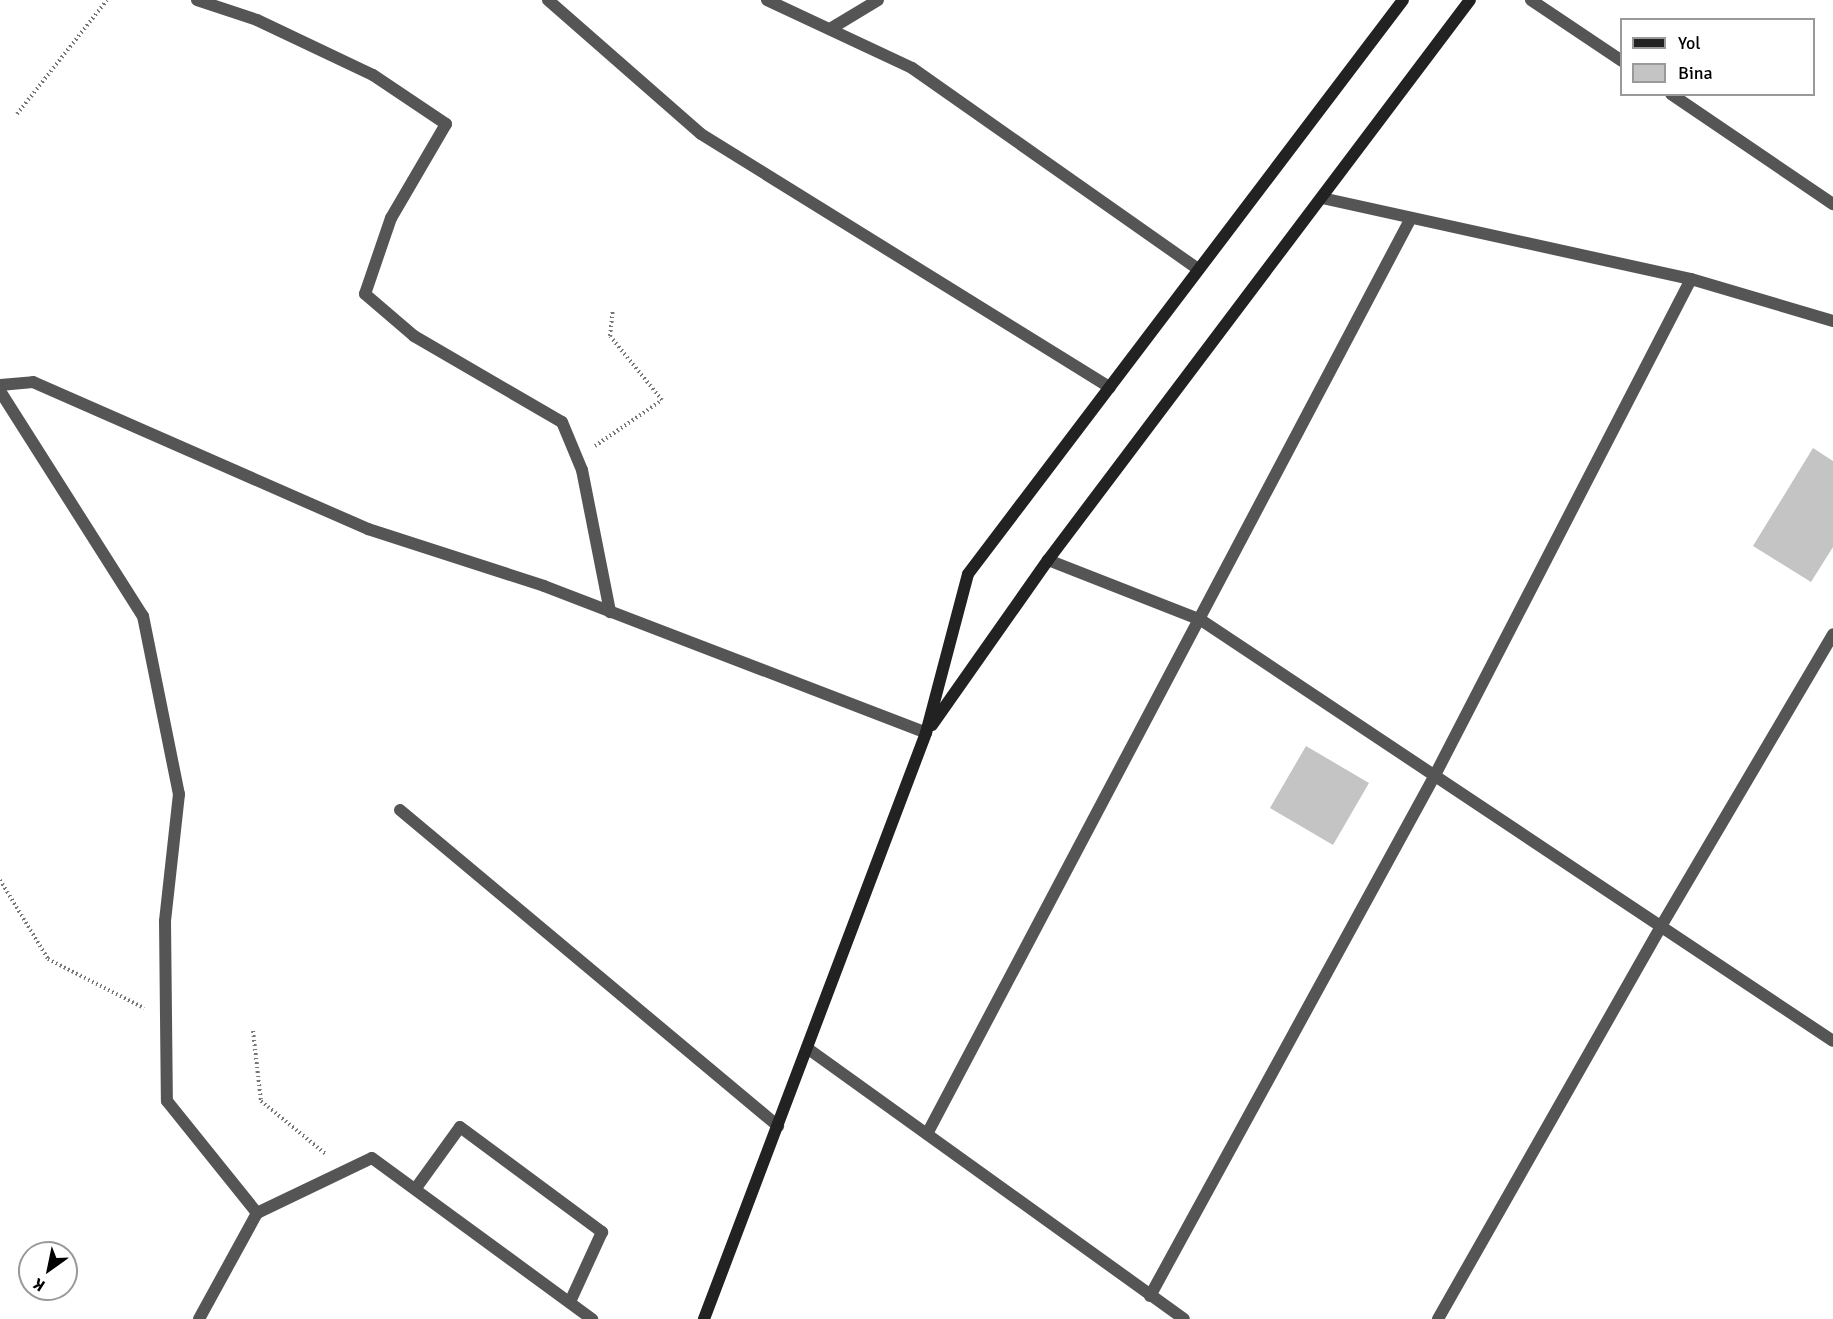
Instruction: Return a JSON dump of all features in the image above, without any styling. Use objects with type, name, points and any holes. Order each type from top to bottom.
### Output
[{"type":"street","points":[[196,0],[257,20],[373,75],[446,124],[391,218],[365,294],[414,336],[562,422],[578,459],[610,612]]},
{"type":"street","points":[[548,0],[701,134],[1110,388]]},
{"type":"street","points":[[767,0],[912,68],[1198,269]]},
{"type":"street","points":[[830,29],[878,0]]},
{"type":"street","points":[[704,1319],[926,733],[968,574],[1402,0]]},
{"type":"street","points":[[926,733],[1048,560],[1470,0]]},
{"type":"street","points":[[1531,0],[1620,60]]},
{"type":"street","points":[[1674,96],[1833,204]]},
{"type":"street","points":[[1322,198],[1691,279],[1833,321]]},
{"type":"street","points":[[927,1134],[1201,620],[1411,218]]},
{"type":"street","points":[[1150,1296],[1435,775],[1691,279]]},
{"type":"street","points":[[0,385],[33,382],[368,529],[610,612],[926,733]]},
{"type":"street","points":[[0,391],[143,616],[179,794],[165,921],[167,1101],[257,1213]]},
{"type":"street","points":[[1048,560],[1201,620],[1660,928],[1833,1041]]},
{"type":"street","points":[[1438,1319],[1660,928],[1833,634]]},
{"type":"street","points":[[400,810],[778,1126]]},
{"type":"street","points":[[807,1048],[1184,1319]]},
{"type":"street","points":[[416,1188],[460,1126],[602,1232],[570,1302]]},
{"type":"street","points":[[199,1319],[257,1213],[372,1158],[592,1319]]},
{"type":"path","points":[[16,114],[107,0]]},
{"type":"path","points":[[578,459],[662,400],[610,336],[613,309]]},
{"type":"path","points":[[0,879],[48,959],[166,1019]]},
{"type":"path","points":[[253,1030],[261,1101],[346,1171]]},
{"type":"building","points":[[1813,448],[1833,461],[1833,547],[1811,582],[1753,546]]},
{"type":"building","points":[[1306,746],[1369,783],[1333,845],[1270,808]]}]
